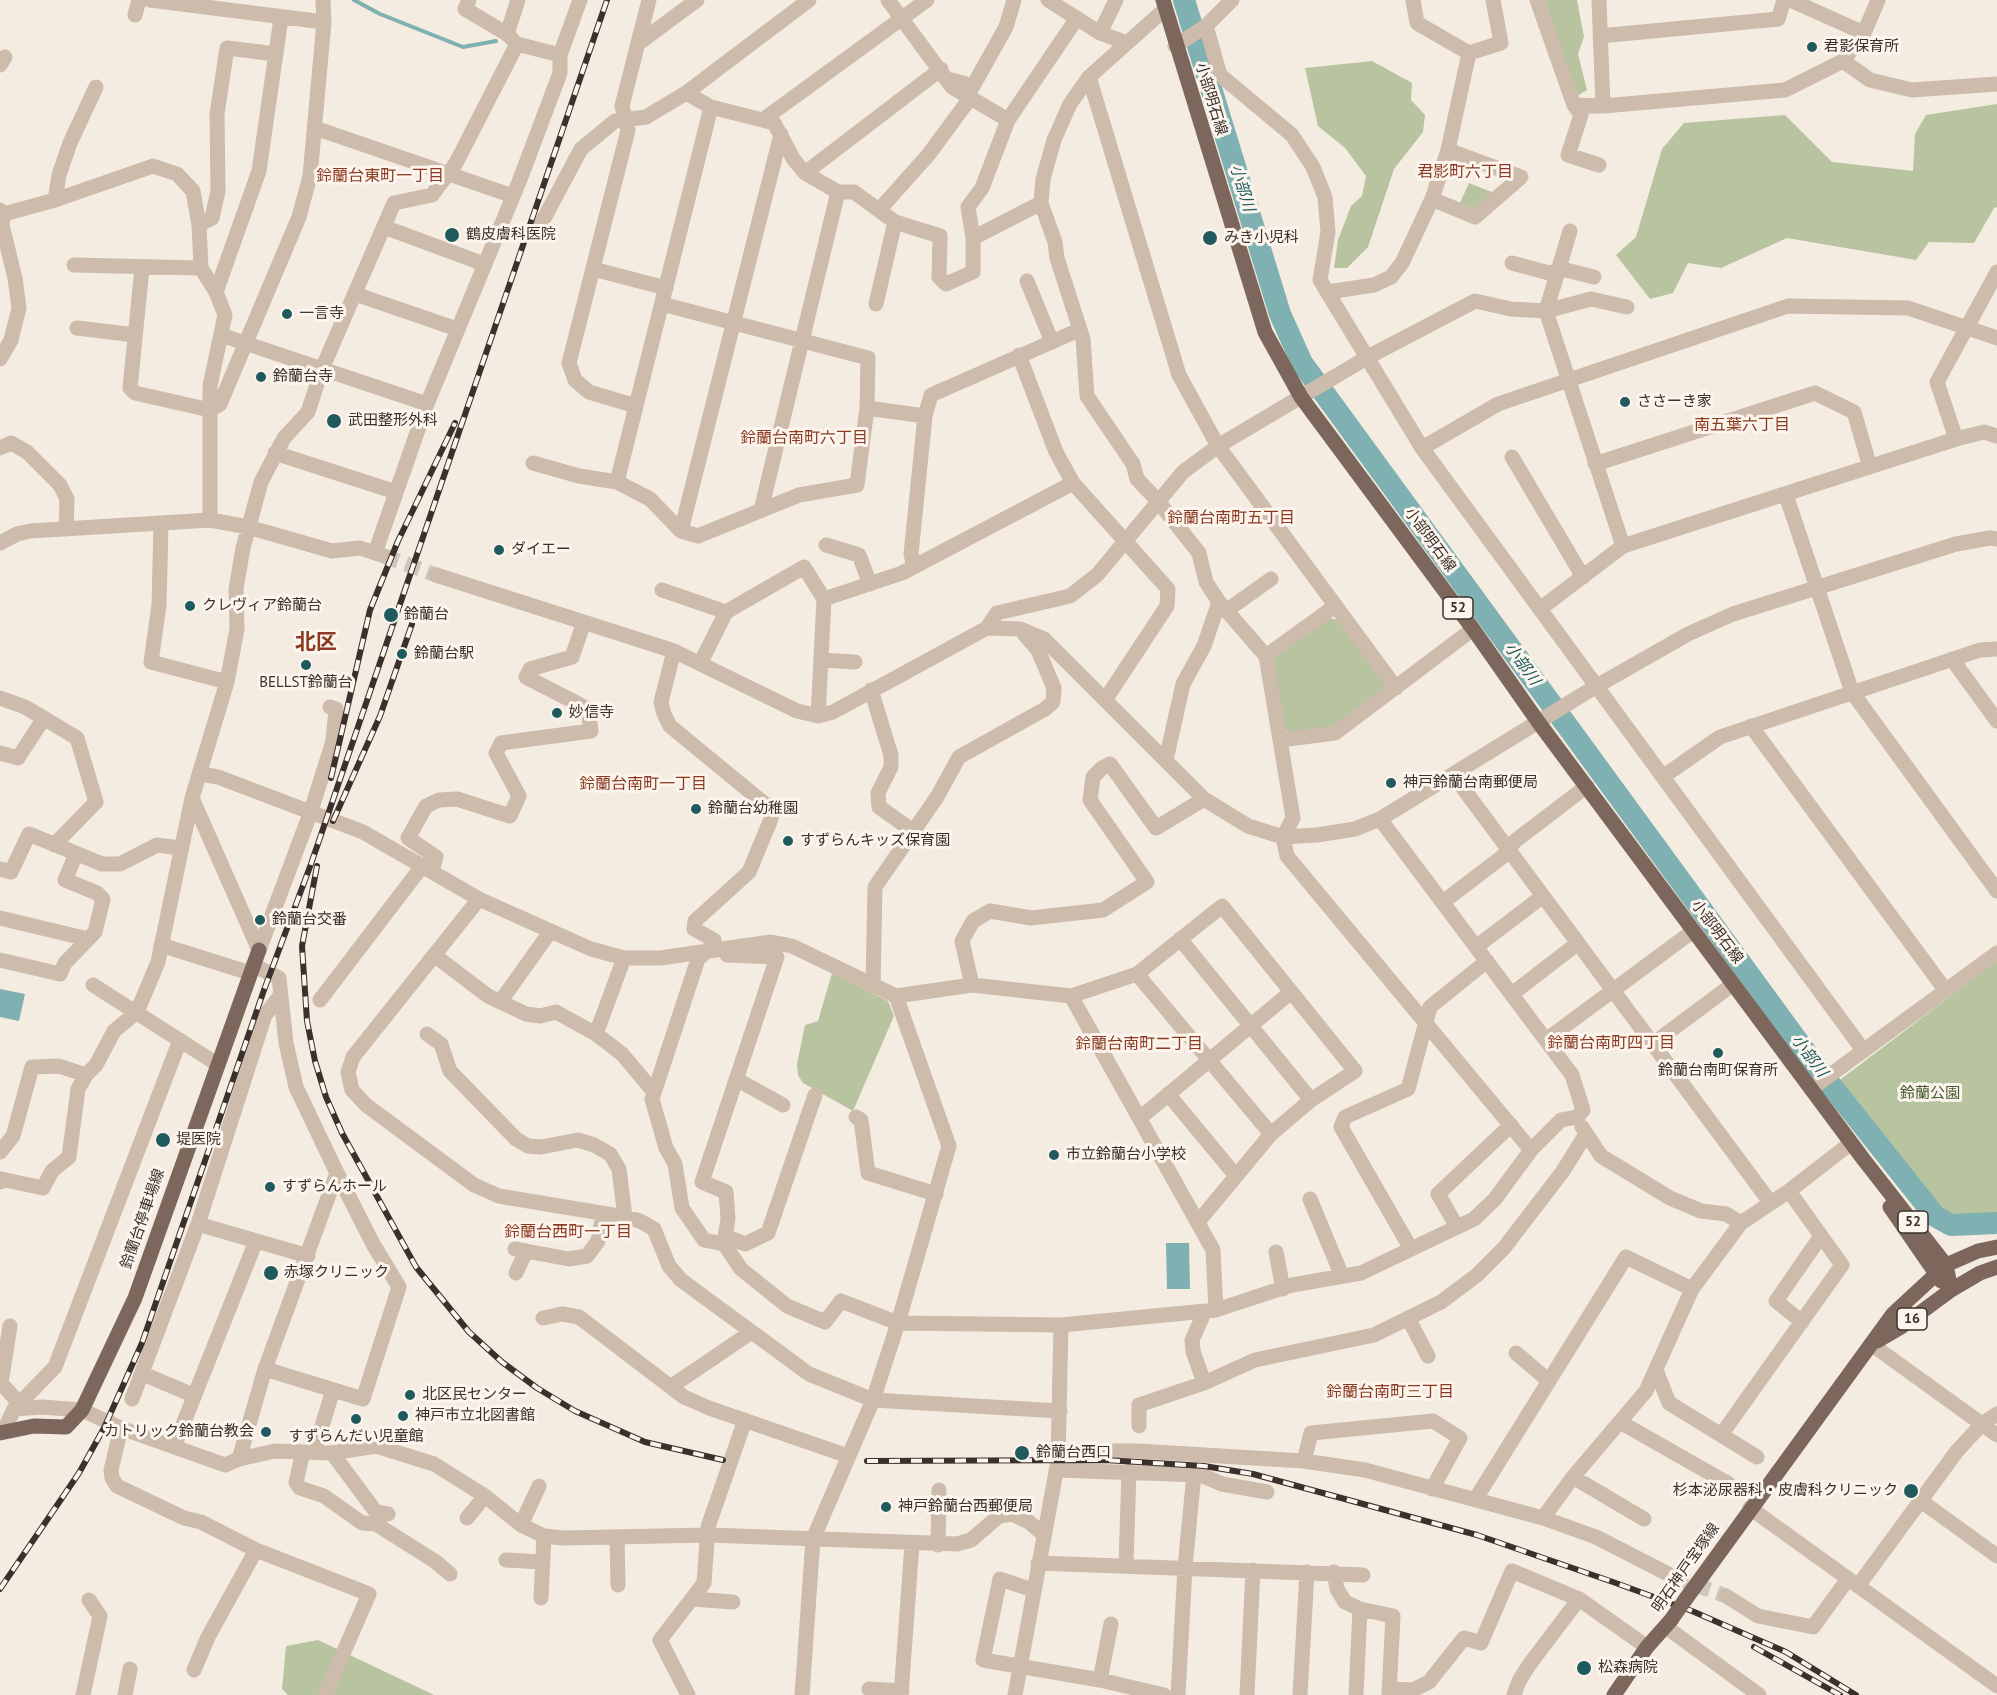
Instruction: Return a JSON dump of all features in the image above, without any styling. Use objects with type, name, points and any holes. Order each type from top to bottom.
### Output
[{"type":"main road","name":"小部明石線","points":[[1164,5],[1181,42],[1265,332],[1473,629],[1545,719],[1587,786],[1733,984],[1814,1087],[1940,1269],[1950,1290]]},
{"type":"main road","name":"鈴蘭台停車場線","points":[[2,1432],[34,1426],[66,1427],[82,1410],[135,1298],[254,963]]},
{"type":"main road","name":"明石神戸宝塚線","points":[[1614,1695],[1893,1314],[1940,1269],[1978,1251],[1997,1247]]},
{"type":"main road","name":"明石神戸宝塚線","points":[[1871,1344],[1901,1327],[1950,1290],[1980,1273],[1997,1267]]},
{"type":"street","points":[[150,0],[324,22]]},
{"type":"street","points":[[142,268],[130,388],[135,393],[210,410],[220,404],[299,217],[310,176],[324,22],[323,0]]},
{"type":"street","points":[[469,0],[465,9],[512,39],[560,55]]},
{"type":"street","points":[[0,1182],[1,1179],[43,1188],[52,1171],[69,1157],[78,1089],[86,1075],[96,1065],[114,1031],[137,1011],[158,962],[192,798],[227,682],[237,629],[236,590],[248,527],[261,482],[284,438],[308,412],[322,369],[394,203],[432,195],[448,172],[495,90],[512,39],[518,0]]},
{"type":"street","points":[[0,543],[17,534],[210,520],[248,527],[332,551],[360,548],[379,554],[396,492],[427,404],[513,196],[560,73],[560,55],[580,0]]},
{"type":"street","points":[[636,406],[590,392],[575,380],[569,363],[628,130],[622,106],[650,0]]},
{"type":"street","points":[[639,43],[697,0]]},
{"type":"street","points":[[542,224],[581,149],[615,121],[646,117],[686,93],[809,0]]},
{"type":"street","points":[[888,0],[952,87],[1008,120]]},
{"type":"street","points":[[764,119],[927,0]]},
{"type":"street","points":[[944,74],[973,86],[1006,27],[1014,0]]},
{"type":"street","points":[[1048,0],[1100,33],[1127,43]]},
{"type":"street","points":[[1100,33],[1116,0]]},
{"type":"street","points":[[1181,42],[1206,26],[1232,0]]},
{"type":"street","points":[[1413,0],[1417,23],[1469,53],[1501,43],[1493,0]]},
{"type":"street","points":[[1537,0],[1574,105],[1581,115],[1568,155],[1599,165]]},
{"type":"street","points":[[1599,0],[1603,106]]},
{"type":"street","points":[[1600,36],[1778,19],[1785,0]]},
{"type":"street","points":[[1790,0],[1864,33]]},
{"type":"street","points":[[1574,105],[1603,106],[1785,90],[1843,62],[1864,33],[1878,0]]},
{"type":"street","points":[[1164,5],[1089,77],[1070,104],[1054,140],[1043,179],[1041,203],[1055,242],[1057,258],[1083,339],[1087,396],[1133,464],[1137,479],[1157,500],[1199,553],[1206,582],[1266,657],[1293,818],[1283,837],[1287,856],[1531,1150]]},
{"type":"street","points":[[216,292],[258,171],[281,18]]},
{"type":"street","points":[[686,93],[711,107],[774,123],[794,160],[805,173],[838,192],[854,192],[895,222],[940,236],[939,277],[946,284],[974,272],[973,238],[968,207],[982,188],[1008,120],[1077,18]]},
{"type":"street","points":[[1206,26],[1220,75],[1292,135],[1313,168],[1325,197],[1328,232],[1320,279],[1422,447],[1595,687],[1664,776],[1863,1050]]},
{"type":"street","points":[[199,225],[212,218],[218,191],[217,114],[227,48],[276,54]]},
{"type":"street","points":[[1328,292],[1374,285],[1391,278],[1402,263],[1432,199],[1448,150],[1469,53]]},
{"type":"street","points":[[1843,62],[1870,80],[1912,90],[1997,84]]},
{"type":"street","points":[[805,173],[944,74]]},
{"type":"street","points":[[1089,77],[1179,375],[1218,446],[1396,688]]},
{"type":"street","points":[[56,200],[59,175],[70,142],[96,87]]},
{"type":"street","points":[[880,209],[929,154],[971,97]]},
{"type":"street","points":[[617,482],[711,107]]},
{"type":"street","points":[[315,128],[513,196]]},
{"type":"street","points":[[681,531],[781,134]]},
{"type":"street","points":[[1432,199],[1475,217],[1521,177],[1448,150]]},
{"type":"street","points":[[0,359],[11,340],[19,309],[15,278],[2,225],[2,212],[56,200],[153,166],[177,174],[193,191],[199,225],[201,268],[216,292],[225,315],[210,386],[210,520]]},
{"type":"street","points":[[761,510],[838,192]]},
{"type":"street","points":[[973,238],[1041,203]]},
{"type":"street","points":[[876,304],[895,222]]},
{"type":"street","points":[[384,227],[484,264]]},
{"type":"street","points":[[1570,231],[1546,311],[1623,546]]},
{"type":"street","points":[[1512,263],[1558,272],[1566,270],[1594,277]]},
{"type":"street","points":[[74,266],[201,268]]},
{"type":"street","points":[[593,269],[666,288]]},
{"type":"street","points":[[1956,439],[1937,382],[1997,272]]},
{"type":"street","points":[[1027,281],[1052,342]]},
{"type":"street","points":[[355,294],[457,329]]},
{"type":"street","points":[[436,575],[675,651],[797,711],[818,716],[833,712],[987,628],[997,613],[1070,596],[1097,575],[1157,500],[1183,472],[1218,446],[1368,357],[1475,301],[1510,309],[1546,311],[1591,299],[1628,307]]},
{"type":"street","points":[[533,463],[579,476],[617,482],[650,499],[681,531],[698,536],[799,495],[857,484],[867,408],[868,358],[662,304]]},
{"type":"street","points":[[1422,447],[1498,404],[1788,306],[1908,308],[1997,338]]},
{"type":"street","points":[[77,328],[135,335]]},
{"type":"street","points":[[914,567],[911,554],[925,416],[931,395],[939,389],[1079,330]]},
{"type":"street","points":[[221,335],[427,404]]},
{"type":"street","points":[[1019,355],[1056,452],[1073,483],[1168,589],[1167,606],[1105,700]]},
{"type":"street","points":[[1595,464],[1815,393],[1854,412],[1870,467]]},
{"type":"street","points":[[867,408],[925,416]]},
{"type":"street","points":[[1540,609],[1623,546],[1956,439],[1984,432],[1997,436]]},
{"type":"street","points":[[0,448],[11,444],[27,452],[60,485],[67,499],[66,529]]},
{"type":"street","points":[[275,453],[396,492]]},
{"type":"street","points":[[1512,457],[1583,577]]},
{"type":"street","points":[[824,599],[870,585],[914,567],[1073,483]]},
{"type":"street","points":[[1786,495],[1852,693],[1997,891]]},
{"type":"street","points":[[161,524],[159,605],[151,662],[227,682]]},
{"type":"street","points":[[987,628],[1020,629],[1044,639],[1204,799],[1248,826],[1283,837],[1355,829],[1380,819],[1454,776],[1595,687],[1697,630],[1733,614],[1956,544],[1990,538],[1997,539]]},
{"type":"street","points":[[826,545],[859,555],[870,585]]},
{"type":"street","points":[[700,664],[726,612],[804,567],[824,599],[818,716]]},
{"type":"street","points":[[1166,760],[1183,684],[1223,606],[1271,579]]},
{"type":"street","points":[[662,590],[726,612]]},
{"type":"street","points":[[1266,657],[1335,606]]},
{"type":"street","points":[[320,1000],[436,857],[408,838],[426,806],[439,800],[457,799],[510,816],[519,796],[496,753],[501,743],[591,731],[588,709],[526,677],[530,669],[572,657],[584,622]]},
{"type":"street","points":[[873,985],[875,887],[937,797],[959,757],[1045,709],[1053,702],[1054,688],[1038,650],[1020,629]]},
{"type":"street","points":[[1280,740],[1335,733],[1473,629]]},
{"type":"street","points":[[1664,776],[1719,737],[1980,650],[1997,650]]},
{"type":"street","points":[[675,651],[662,702],[664,714],[670,726],[771,809],[771,819],[748,872],[694,921],[694,929],[714,940],[710,949],[698,959],[652,1099],[666,1148],[675,1164],[682,1208],[704,1240],[724,1240],[745,1244],[768,1233],[815,1095]]},
{"type":"street","points":[[1952,659],[1997,721]]},
{"type":"street","points":[[821,660],[855,662]]},
{"type":"street","points":[[871,690],[891,755],[891,767],[878,793],[879,807],[913,831]]},
{"type":"street","points":[[0,698],[25,707],[76,738],[96,802],[54,845]]},
{"type":"street","points":[[254,963],[310,814],[333,741],[336,709],[330,707]]},
{"type":"street","points":[[0,753],[18,758],[44,718]]},
{"type":"street","points":[[1751,726],[1946,991]]},
{"type":"street","points":[[972,985],[962,941],[973,921],[990,911],[1031,918],[1103,910],[1147,882],[1090,800],[1093,777],[1102,768],[1110,764],[1156,828],[1204,799]]},
{"type":"street","points":[[201,774],[218,777],[310,814],[363,832],[479,899],[550,932],[624,958],[660,958],[771,942],[792,946],[896,996],[972,985],[1071,996],[1137,974],[1222,906],[1355,1071],[1311,1100],[1271,1134],[1198,1221]]},
{"type":"street","points":[[1454,776],[1770,1202]]},
{"type":"street","points":[[1443,902],[1502,857],[1515,841],[1587,786]]},
{"type":"street","points":[[192,798],[256,938],[254,963]]},
{"type":"street","points":[[710,949],[721,954],[777,957],[702,1182],[726,1192],[728,1219],[724,1240],[741,1269],[787,1306],[825,1322],[841,1301],[898,1323],[1061,1325],[1210,1311],[1283,1288],[1361,1273],[1474,1219],[1495,1199],[1531,1150],[1561,1120],[1576,1117],[1583,1110],[1572,1075],[1380,819]]},
{"type":"street","points":[[0,869],[11,872],[29,834],[102,864],[120,864],[157,845],[180,848]]},
{"type":"street","points":[[0,960],[60,974],[65,963],[95,932],[103,899],[97,893],[65,880],[76,854]]},
{"type":"street","points":[[1476,947],[1543,896]]},
{"type":"street","points":[[479,899],[353,1057],[348,1072],[352,1090],[366,1105],[474,1185],[499,1196],[625,1217],[640,1221],[654,1229],[669,1266],[681,1280],[750,1333],[809,1374],[873,1400],[1060,1411]]},
{"type":"street","points":[[0,918],[88,939]]},
{"type":"street","points":[[1546,1040],[1694,931]]},
{"type":"street","points":[[500,1002],[550,932]]},
{"type":"street","points":[[1180,939],[1311,1100]]},
{"type":"street","points":[[1512,994],[1578,943]]},
{"type":"street","points":[[161,945],[254,963],[279,978],[286,1043],[296,1087],[337,1173],[399,1287],[363,1399],[265,1369]]},
{"type":"street","points":[[1814,1087],[1997,953]]},
{"type":"street","points":[[434,955],[488,996],[500,1002],[526,1014],[540,1016],[556,1012],[596,1034],[622,1054],[654,1092]]},
{"type":"street","points":[[596,1034],[624,958]]},
{"type":"street","points":[[1411,1249],[1341,1127],[1345,1117],[1408,1089],[1431,1006],[1487,962]]},
{"type":"street","points":[[1137,974],[1271,1134]]},
{"type":"street","points":[[1654,1044],[1733,984]]},
{"type":"street","points":[[93,985],[217,1064]]},
{"type":"street","points":[[1140,1118],[1292,992]]},
{"type":"street","points":[[132,1399],[198,1224],[264,1015],[280,996]]},
{"type":"street","points":[[802,1695],[813,1539],[873,1400],[898,1323],[949,1146],[896,996]]},
{"type":"street","points":[[1071,996],[1213,1250],[1210,1311],[1192,1340],[1193,1351],[1204,1383]]},
{"type":"street","points":[[427,1034],[441,1044],[450,1071],[516,1139],[528,1146],[541,1147],[578,1140],[594,1145],[610,1154],[619,1169],[625,1217]]},
{"type":"street","points":[[2,1432],[17,1406],[55,1367],[180,1040]]},
{"type":"street","points":[[0,1152],[13,1136],[32,1067],[59,1066],[86,1075]]},
{"type":"street","points":[[736,1079],[783,1105]]},
{"type":"street","points":[[1168,1094],[1236,1176]]},
{"type":"street","points":[[856,1117],[861,1120],[868,1173],[936,1194]]},
{"type":"street","points":[[1576,1117],[1601,1156],[1670,1198],[1701,1211],[1726,1214],[1741,1223]]},
{"type":"street","points":[[1457,1227],[1438,1194],[1511,1125]]},
{"type":"street","points":[[1139,1426],[1139,1405],[1204,1383],[1255,1360],[1374,1335],[1441,1302],[1477,1275],[1504,1248],[1563,1171],[1586,1134]]},
{"type":"street","points":[[1543,1518],[1573,1477],[1646,1391],[1692,1289],[1741,1223],[1789,1191],[1851,1143]]},
{"type":"street","points":[[239,1459],[265,1369],[337,1173]]},
{"type":"street","points":[[1721,1434],[1842,1265],[1789,1191]]},
{"type":"street","points":[[1310,1199],[1341,1276]]},
{"type":"street","points":[[516,1272],[520,1250],[569,1259],[587,1256],[598,1241],[603,1214]]},
{"type":"street","points":[[198,1224],[308,1256]]},
{"type":"street","points":[[1802,1322],[1776,1300],[1821,1236]]},
{"type":"street","points":[[174,1447],[256,1241]]},
{"type":"street","points":[[1276,1252],[1283,1288]]},
{"type":"street","points":[[1475,1500],[1626,1257],[1692,1289]]},
{"type":"street","points":[[543,1318],[562,1314],[579,1317],[684,1397],[848,1456]]},
{"type":"street","points":[[1408,1318],[1428,1356]]},
{"type":"street","points":[[1015,1695],[1059,1451],[1061,1325]]},
{"type":"street","points":[[10,1326],[1,1383],[17,1406]]},
{"type":"street","points":[[672,1386],[750,1333]]},
{"type":"street","points":[[1871,1344],[1997,1435]]},
{"type":"street","points":[[1516,1353],[1549,1381]]},
{"type":"street","points":[[1656,1371],[1669,1403],[1757,1457]]},
{"type":"street","points":[[143,1374],[193,1395]]},
{"type":"street","points":[[333,1390],[296,1482],[300,1488],[324,1496],[362,1523],[376,1524],[436,1562],[450,1574]]},
{"type":"street","points":[[17,1406],[82,1410],[121,1428],[225,1465],[239,1459],[275,1451],[332,1452],[376,1446],[435,1464],[485,1496],[521,1525],[544,1536],[709,1535],[938,1545],[957,1544],[971,1540],[999,1516],[1012,1514],[1029,1522],[1043,1534]]},
{"type":"street","points":[[1726,1596],[1758,1616],[1813,1627],[1921,1501],[1957,1450],[1982,1424],[1997,1414]]},
{"type":"street","points":[[688,1695],[660,1640],[704,1583],[708,1527],[745,1420]]},
{"type":"street","points":[[1304,1461],[1311,1433],[1433,1421],[1460,1438],[1432,1489]]},
{"type":"street","points":[[1620,1422],[1729,1484]]},
{"type":"street","points":[[121,1428],[111,1470],[112,1478],[117,1486],[184,1518],[201,1522],[256,1550],[369,1594],[325,1695]]},
{"type":"street","points":[[1059,1451],[1138,1451],[1304,1461],[1365,1470],[1543,1518],[1596,1537],[1674,1577]]},
{"type":"street","points":[[332,1452],[376,1512],[388,1514]]},
{"type":"street","points":[[1056,1470],[1194,1474],[1222,1484],[1267,1492]]},
{"type":"street","points":[[1126,1565],[1129,1471]]},
{"type":"street","points":[[1178,1695],[1185,1567],[1194,1474]]},
{"type":"street","points":[[1573,1477],[1644,1519]]},
{"type":"street","points":[[521,1525],[539,1486]]},
{"type":"street","points":[[938,1545],[939,1490]]},
{"type":"street","points":[[467,1518],[485,1496]]},
{"type":"street","points":[[1921,1501],[1997,1556]]},
{"type":"street","points":[[1750,1508],[1997,1686]]},
{"type":"street","points":[[541,1598],[544,1536]]},
{"type":"street","points":[[618,1537],[618,1585]]},
{"type":"street","points":[[869,1689],[902,1693],[912,1544]]},
{"type":"street","points":[[194,1670],[208,1637],[256,1550]]},
{"type":"street","points":[[506,1560],[542,1562]]},
{"type":"street","points":[[1038,1563],[1334,1572],[1363,1575]]},
{"type":"street","points":[[1247,1695],[1253,1570]]},
{"type":"street","points":[[1334,1572],[1337,1589],[1345,1602],[1360,1609],[1393,1616],[1389,1692],[1413,1690],[1429,1682],[1464,1638],[1481,1643],[1512,1571],[1579,1599],[1647,1647]]},
{"type":"street","points":[[1300,1695],[1307,1572]]},
{"type":"street","points":[[1034,1590],[1000,1579],[983,1660],[1100,1680],[1164,1695]]},
{"type":"street","points":[[692,1599],[733,1602]]},
{"type":"street","points":[[1514,1695],[1518,1681],[1579,1599]]},
{"type":"street","points":[[82,1695],[100,1616],[89,1600]]},
{"type":"street","points":[[1356,1695],[1360,1609]]},
{"type":"street","points":[[1100,1680],[1111,1624]]},
{"type":"street","points":[[1668,1624],[1752,1693]]},
{"type":"street","points":[[125,1695],[130,1670]]},
{"type":"green space","points":[[1545,0],[1577,0],[1584,37],[1578,54],[1587,90],[1577,96]]},
{"type":"green space","points":[[1372,61],[1412,83],[1411,100],[1425,115],[1423,132],[1394,169],[1368,247],[1347,268],[1334,268],[1338,240],[1351,206],[1362,196],[1366,176],[1345,148],[1318,126],[1305,68]]},
{"type":"green space","points":[[1997,104],[1997,207],[1994,208],[1974,243],[1929,242],[1916,260],[1787,238],[1721,268],[1688,263],[1673,293],[1650,299],[1616,255],[1636,237],[1662,149],[1684,123],[1785,115],[1832,162],[1913,171],[1915,134],[1926,115]]},
{"type":"green space","points":[[1469,183],[1494,193],[1472,211],[1459,205]]},
{"type":"green space","points":[[1325,617],[1338,620],[1385,684],[1384,692],[1330,729],[1292,733],[1284,730],[1272,664],[1275,655]]},
{"type":"green space","name":"鈴蘭公園","points":[[1997,961],[1997,1218],[1952,1220],[1937,1211],[1837,1082]]},
{"type":"green space","points":[[832,973],[888,1001],[894,1016],[853,1111],[803,1083],[798,1075],[797,1064],[805,1025],[818,1021]]},
{"type":"green space","points":[[318,1640],[434,1695],[288,1695],[282,1689],[286,1646]]},
{"type":"water","points":[[0,989],[25,994],[19,1021],[0,1017]]},
{"type":"water","points":[[1166,1243],[1189,1243],[1190,1289],[1167,1289]]},
{"type":"waterway","points":[[354,0],[380,14],[463,47],[496,41]]},
{"type":"waterway","name":"小部川","points":[[1184,0],[1280,314],[1302,363],[1818,1069],[1935,1216],[1951,1225],[1997,1223]]},
{"type":"tunnel","points":[[384,556],[436,575]]},
{"type":"tunnel","points":[[1674,1577],[1726,1596]]},
{"type":"railway","points":[[0,1589],[79,1473],[104,1428],[142,1343],[264,990],[311,864],[607,0]]},
{"type":"railway","points":[[331,778],[370,610],[398,541],[455,423]]},
{"type":"railway","points":[[333,821],[380,716],[412,624]]},
{"type":"railway","points":[[317,866],[302,946],[307,1021],[315,1061],[326,1097],[342,1133],[416,1267],[469,1332],[502,1362],[537,1388],[575,1411],[645,1442],[723,1460]]},
{"type":"railway","points":[[867,1461],[1105,1460],[1204,1466],[1253,1474],[1477,1535],[1613,1582],[1692,1611],[1786,1652],[1856,1695]]},
{"type":"railway","points":[[1754,1647],[1840,1695]]},
{"type":"place","name":"君影保育所","points":[[1812,47]]},
{"type":"place","name":"鶴皮膚科医院","points":[[452,235]]},
{"type":"place","name":"みき小児科","points":[[1210,238]]},
{"type":"place","name":"一言寺","points":[[287,314]]},
{"type":"place","name":"鈴蘭台寺","points":[[261,377]]},
{"type":"place","name":"ささーき家","points":[[1625,402]]},
{"type":"place","name":"武田整形外科","points":[[334,421]]},
{"type":"place","name":"ダイエー","points":[[499,550]]},
{"type":"place","name":"クレヴィア鈴蘭台","points":[[190,606]]},
{"type":"place","name":"鈴蘭台","points":[[391,615]]},
{"type":"place","name":"鈴蘭台駅","points":[[402,654]]},
{"type":"place","name":"BELLST鈴蘭台","points":[[306,665]]},
{"type":"place","name":"妙信寺","points":[[557,713]]},
{"type":"place","name":"神戸鈴蘭台南郵便局","points":[[1391,783]]},
{"type":"place","name":"鈴蘭台幼稚園","points":[[696,809]]},
{"type":"place","name":"すずらんキッズ保育園","points":[[788,841]]},
{"type":"place","name":"鈴蘭台交番","points":[[260,920]]},
{"type":"place","name":"鈴蘭台南町保育所","points":[[1718,1053]]},
{"type":"place","name":"堤医院","points":[[163,1140]]},
{"type":"place","name":"市立鈴蘭台小学校","points":[[1054,1155]]},
{"type":"place","name":"すずらんホール","points":[[270,1187]]},
{"type":"place","name":"赤塚クリニック","points":[[271,1273]]},
{"type":"place","name":"北区民センター","points":[[410,1395]]},
{"type":"place","name":"神戸市立北図書館","points":[[403,1416]]},
{"type":"place","name":"すずらんだい児童館","points":[[356,1419]]},
{"type":"place","name":"カトリック鈴蘭台教会","points":[[266,1432]]},
{"type":"place","name":"鈴蘭台西口","points":[[1022,1453]]},
{"type":"place","name":"杉本泌尿器科・皮膚科クリニック","points":[[1911,1491]]},
{"type":"place","name":"神戸鈴蘭台西郵便局","points":[[886,1507]]},
{"type":"place","name":"松森病院","points":[[1584,1668]]},
{"type":"district","name":"君影町六丁目","points":[[1465,172]]},
{"type":"district","name":"鈴蘭台東町一丁目","points":[[380,176]]},
{"type":"district","name":"南五葉六丁目","points":[[1742,425]]},
{"type":"district","name":"鈴蘭台南町六丁目","points":[[804,438]]},
{"type":"district","name":"鈴蘭台南町五丁目","points":[[1231,518]]},
{"type":"district","name":"北区","points":[[316,643]]},
{"type":"district","name":"鈴蘭台南町一丁目","points":[[643,784]]},
{"type":"district","name":"鈴蘭台南町四丁目","points":[[1611,1043]]},
{"type":"district","name":"鈴蘭台南町二丁目","points":[[1139,1044]]},
{"type":"district","name":"鈴蘭台西町一丁目","points":[[568,1232]]},
{"type":"district","name":"鈴蘭台南町三丁目","points":[[1390,1392]]}]
